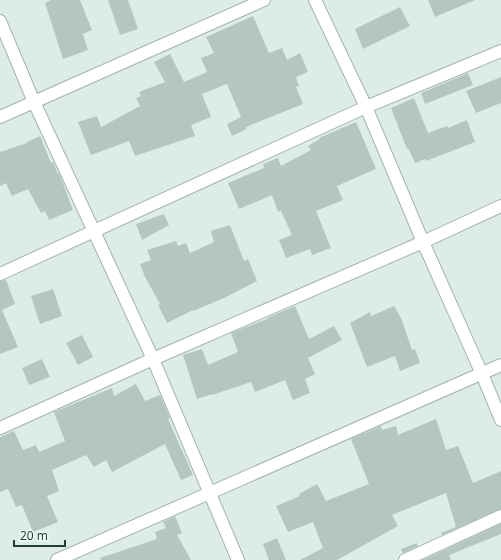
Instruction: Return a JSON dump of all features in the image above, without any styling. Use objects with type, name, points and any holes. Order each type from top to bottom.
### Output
[{"type":"street","points":[[0,117],[264,0]]},
{"type":"street","points":[[315,0],[366,107],[501,420]]},
{"type":"street","points":[[0,21],[34,102],[93,233],[153,359],[238,560]]},
{"type":"street","points":[[0,274],[93,233],[366,107],[501,51]]},
{"type":"street","points":[[0,428],[153,359],[423,242],[501,206]]},
{"type":"street","points":[[57,560],[501,365]]},
{"type":"street","points":[[405,560],[501,516]]},
{"type":"building","points":[[51,0],[80,0],[92,30],[83,34],[88,50],[63,59],[45,3]]},
{"type":"building","points":[[108,0],[128,0],[138,29],[120,35]]},
{"type":"building","points":[[428,0],[475,0],[435,17]]},
{"type":"building","points":[[400,7],[410,26],[363,49],[355,29]]},
{"type":"building","points":[[253,16],[269,53],[282,48],[287,60],[300,53],[308,72],[296,77],[299,86],[296,87],[303,104],[246,127],[247,129],[232,136],[227,124],[241,117],[227,84],[202,94],[211,117],[191,125],[195,136],[135,156],[129,141],[91,155],[78,122],[97,116],[101,127],[140,106],[136,98],[141,96],[139,92],[165,82],[154,62],[170,54],[184,82],[207,72],[201,58],[214,53],[206,37]]},
{"type":"building","points":[[468,73],[473,85],[425,104],[421,93]]},
{"type":"building","points":[[501,77],[501,103],[476,113],[466,91]]},
{"type":"building","points":[[414,98],[428,133],[447,126],[448,128],[467,120],[475,142],[426,161],[425,159],[415,163],[408,148],[407,149],[391,108]]},
{"type":"building","points":[[356,122],[376,169],[337,186],[343,200],[316,211],[331,248],[312,255],[310,249],[286,258],[279,240],[292,235],[281,211],[278,212],[272,195],[239,209],[228,183],[264,168],[263,164],[278,158],[281,166],[311,150],[308,146],[320,139],[319,138]]},
{"type":"building","points":[[40,136],[51,163],[53,162],[58,174],[59,173],[73,210],[49,220],[45,211],[41,213],[28,189],[12,196],[6,183],[0,186],[0,152],[27,143]]},
{"type":"building","points":[[164,214],[169,225],[142,240],[136,224]]},
{"type":"building","points":[[230,225],[244,261],[248,259],[257,281],[224,298],[193,310],[167,323],[158,305],[160,304],[145,277],[140,264],[151,260],[147,250],[176,241],[178,246],[186,243],[190,253],[214,242],[211,231]]},
{"type":"building","points":[[6,280],[15,304],[2,310],[18,347],[0,354],[0,281]]},
{"type":"building","points":[[53,289],[62,316],[40,324],[31,296]]},
{"type":"building","points":[[295,306],[309,339],[334,326],[342,340],[308,358],[315,374],[305,379],[310,393],[293,400],[285,380],[255,392],[251,382],[197,399],[183,355],[202,349],[208,365],[238,352],[231,333]]},
{"type":"building","points":[[394,306],[401,318],[412,350],[415,349],[420,363],[400,371],[395,356],[367,367],[350,323],[370,312],[371,316]]},
{"type":"building","points":[[82,335],[93,357],[78,365],[66,343]]},
{"type":"building","points":[[42,359],[50,377],[29,385],[22,368]]},
{"type":"building","points":[[136,384],[145,401],[160,395],[170,418],[168,419],[193,475],[181,480],[165,444],[112,472],[106,460],[94,467],[86,455],[52,470],[59,491],[47,496],[58,522],[33,532],[22,505],[16,507],[8,489],[0,492],[0,437],[14,431],[23,450],[36,445],[39,452],[65,441],[54,412],[112,388],[114,396]]},
{"type":"building","points":[[436,419],[446,450],[458,446],[473,483],[501,471],[501,509],[442,535],[441,533],[456,527],[446,493],[392,515],[398,526],[337,560],[300,560],[323,548],[313,522],[288,532],[276,506],[300,496],[299,494],[317,484],[326,501],[369,484],[351,439],[381,426],[382,430],[396,426],[398,435]]},
{"type":"building","points":[[175,516],[182,533],[177,535],[191,560],[101,560],[100,558],[157,539],[155,532],[166,528],[163,522]]},
{"type":"building","points":[[501,524],[501,534],[449,555],[451,560],[423,560]]},
{"type":"building","points":[[277,538],[286,560],[269,560],[263,544]]},
{"type":"building","points":[[417,543],[418,546],[403,553],[401,549]]}]
